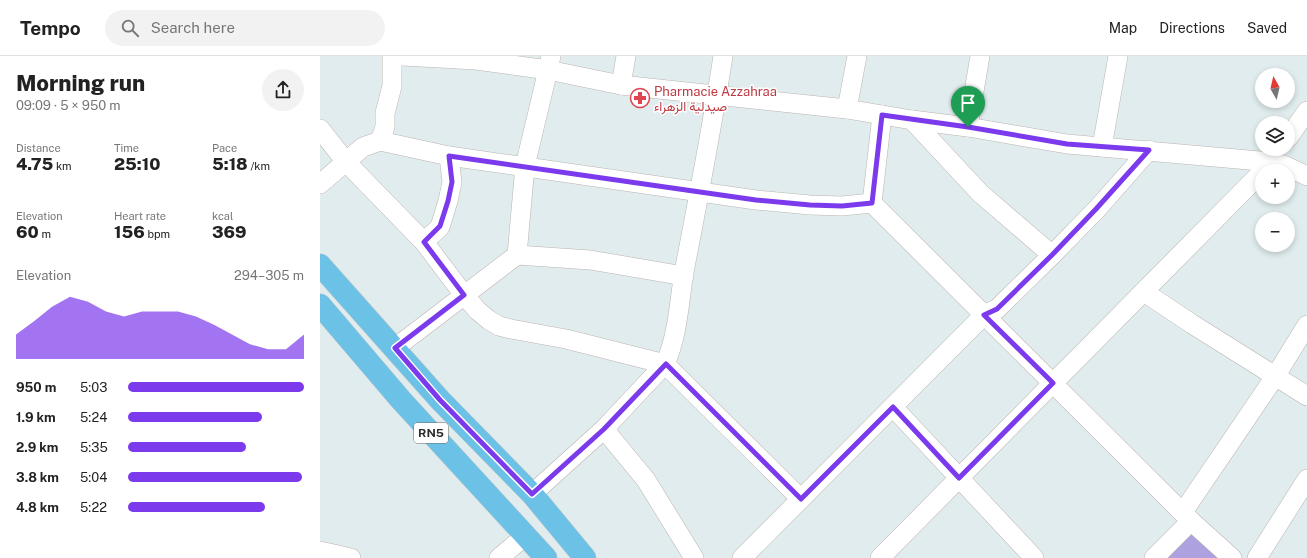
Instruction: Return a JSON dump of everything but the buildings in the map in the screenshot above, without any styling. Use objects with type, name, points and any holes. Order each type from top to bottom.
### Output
[{"type":"main road","name":"RN5","points":[[320,265],[440,400],[532,494],[585,558]]},
{"type":"main road","name":"RN5","points":[[320,305],[327,321],[546,558]]},
{"type":"street","points":[[380,141],[385,128],[385,113],[392,86],[392,56]]},
{"type":"street","points":[[403,56],[476,58],[549,63],[621,84],[847,109],[912,120],[968,127],[1067,144],[1149,150],[1270,163],[1286,166],[1307,176]]},
{"type":"street","points":[[621,84],[626,56]]},
{"type":"street","points":[[532,494],[604,429],[666,364],[674,342],[684,276],[723,56]]},
{"type":"street","points":[[847,109],[857,56]]},
{"type":"street","points":[[968,127],[980,56]]},
{"type":"street","points":[[1102,147],[1118,56]]},
{"type":"street","points":[[517,255],[525,166],[549,63]]},
{"type":"street","points":[[1295,128],[1307,111]]},
{"type":"street","points":[[872,203],[882,115]]},
{"type":"street","points":[[912,120],[980,193],[1052,255]]},
{"type":"street","points":[[320,129],[346,162],[424,242],[464,295],[478,311],[489,320],[499,326],[566,339],[666,364],[801,499]]},
{"type":"street","points":[[320,184],[363,146],[380,141],[449,156],[756,200],[810,205],[842,206],[872,203]]},
{"type":"street","points":[[742,558],[984,315],[997,309],[1052,255],[1149,150]]},
{"type":"street","points":[[424,242],[440,226],[448,201],[452,182],[449,156]]},
{"type":"street","points":[[880,558],[1270,163]]},
{"type":"street","points":[[872,203],[1187,517],[1232,558]]},
{"type":"street","points":[[395,348],[517,255],[590,260],[684,276]]},
{"type":"street","points":[[1144,292],[1307,396]]},
{"type":"street","points":[[1154,558],[1187,517],[1307,325]]},
{"type":"street","points":[[893,407],[1034,558]]},
{"type":"street","points":[[604,429],[646,480],[694,558]]},
{"type":"street","points":[[1257,558],[1307,479]]},
{"type":"street","points":[[499,558],[525,536]]},
{"type":"street","points":[[320,551],[351,558]]},
{"type":"shaded area","points":[[1189,524],[1223,558],[1161,558]]},
{"type":"place","name":"Pharmacie Azzahraa صيدلية الزهراء","points":[[640,98]]},
{"type":"route","points":[[882,115],[968,127],[1067,144],[1149,150],[1052,255],[997,309],[984,315],[1053,383],[959,478],[893,407],[801,499],[666,364],[604,429],[532,494],[440,400],[395,348],[464,295],[424,242],[432,236],[440,226],[448,201],[452,182],[449,156],[756,200],[810,205],[842,206],[872,203],[882,115]]}]
